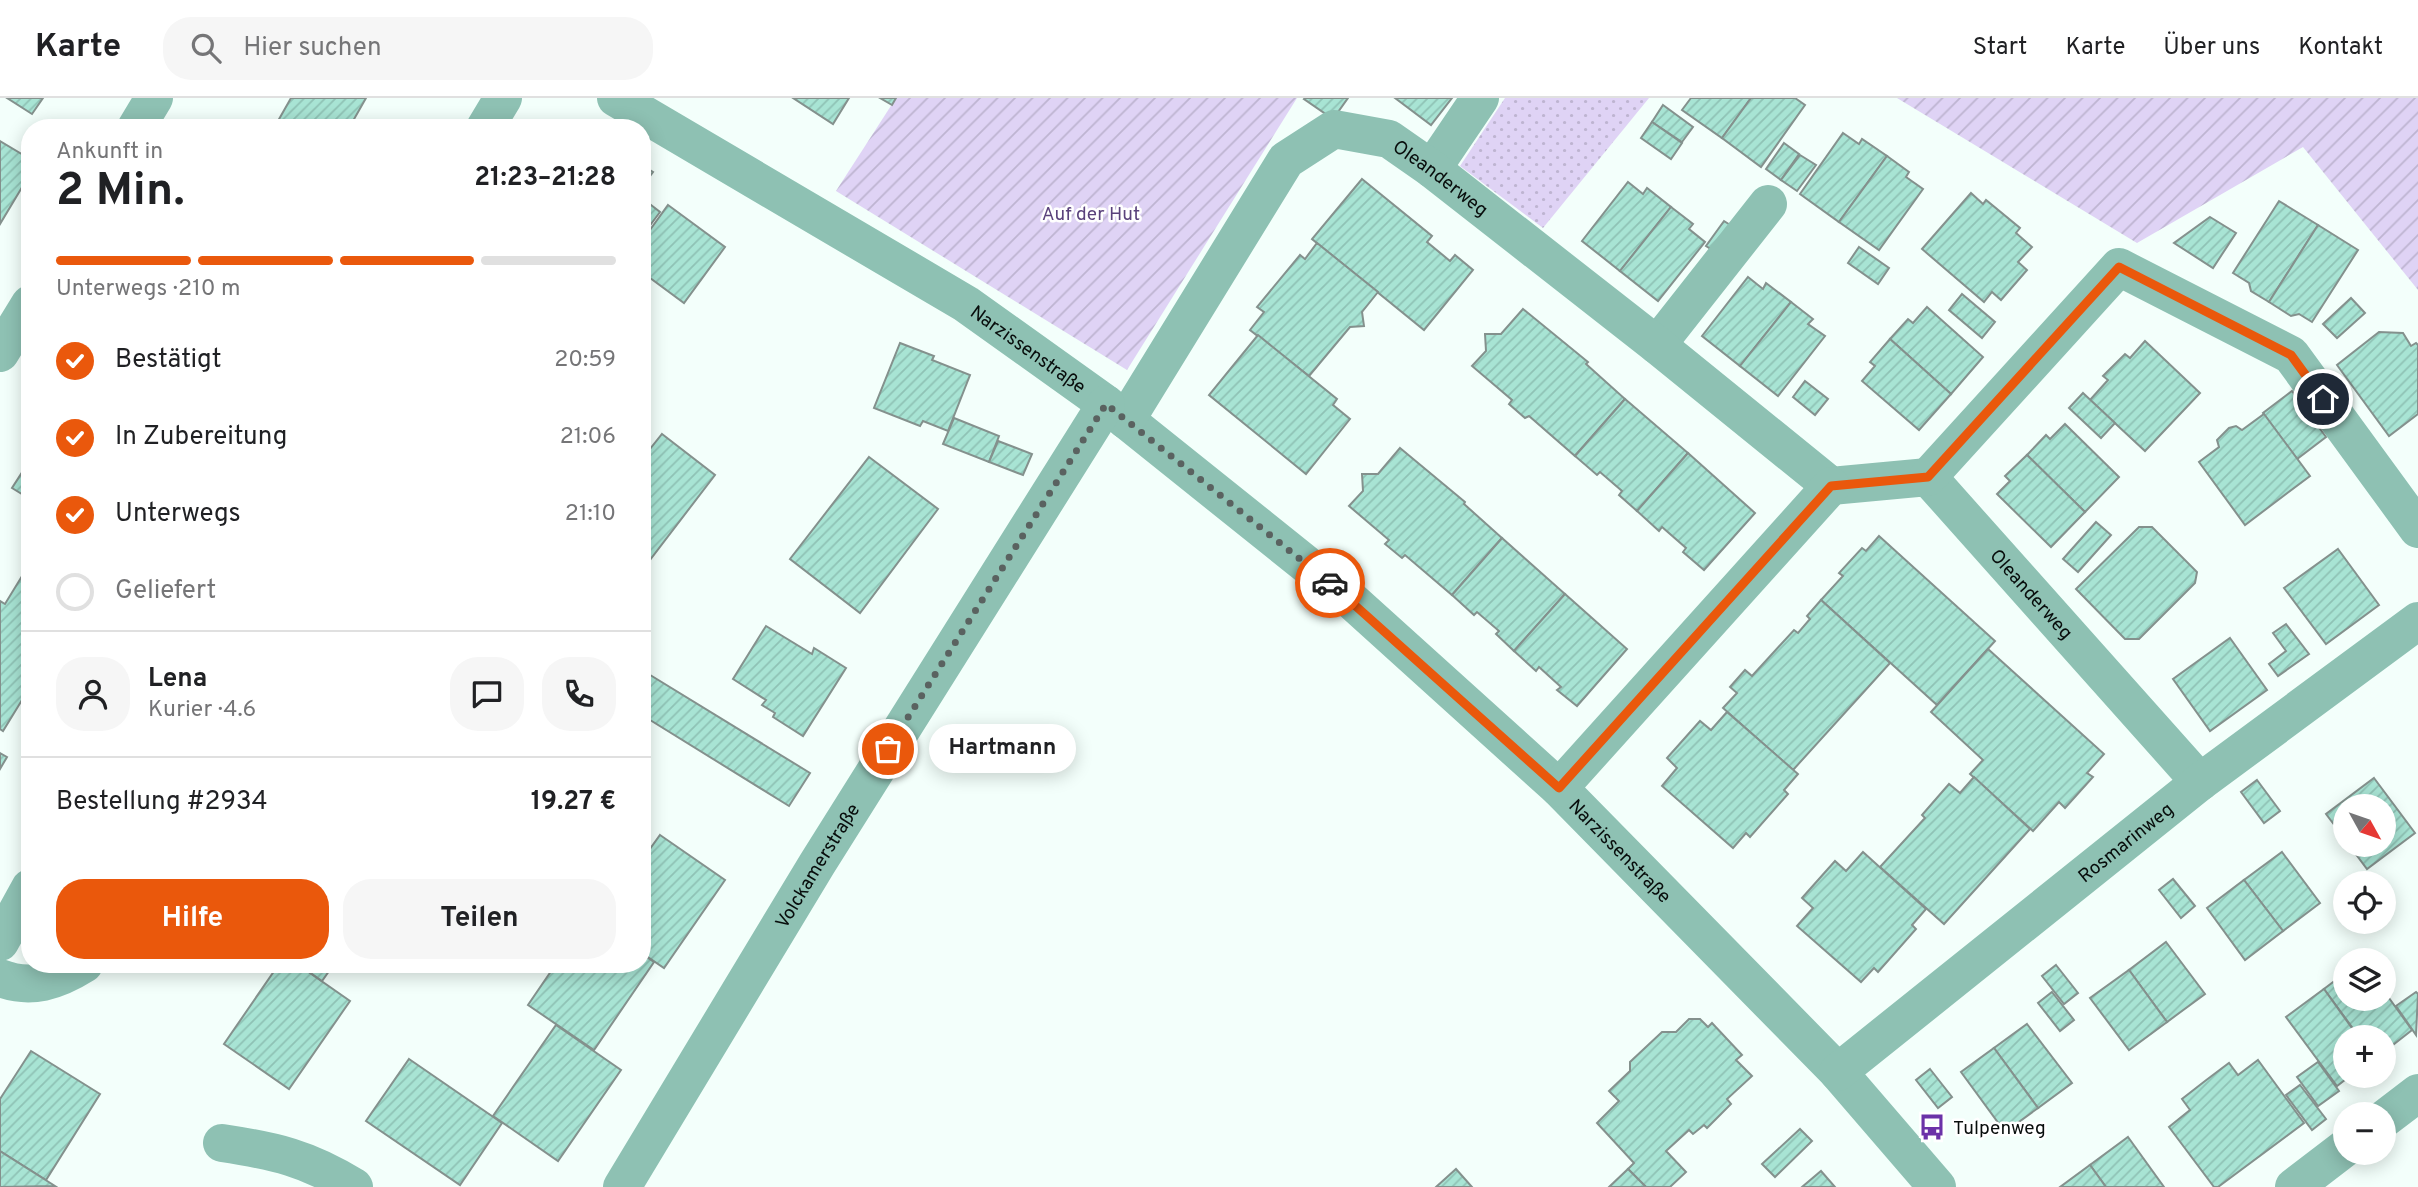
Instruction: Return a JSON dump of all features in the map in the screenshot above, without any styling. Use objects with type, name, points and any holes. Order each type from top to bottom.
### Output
[{"type":"street","points":[[141,119],[154,98]]},
{"type":"street","points":[[490,119],[503,98]]},
{"type":"street","name":"Narzissenstraße","points":[[616,98],[966,304],[1116,412],[1352,601],[1559,788],[1838,1072],[1937,1187]]},
{"type":"street","points":[[1432,169],[1480,98]]},
{"type":"street","name":"Oleanderweg","points":[[1116,412],[1286,160],[1334,129],[1389,139],[1432,169],[1657,345],[1831,486]]},
{"type":"street","points":[[1657,345],[1768,204]]},
{"type":"street","points":[[1559,788],[1831,486],[1928,477],[2119,267],[2291,355],[2418,529]]},
{"type":"street","points":[[0,353],[21,319]]},
{"type":"street","name":"Volckamerstraße","points":[[622,1187],[824,853],[1116,412]]},
{"type":"street","name":"Oleanderweg","points":[[1928,477],[2200,782]]},
{"type":"street","name":"Rosmarinweg","points":[[1838,1072],[2200,782],[2418,621]]},
{"type":"street","points":[[0,942],[21,904]]},
{"type":"street","points":[[0,978],[17,984],[41,983],[70,973]]},
{"type":"street","points":[[2396,1110],[2418,1093]]},
{"type":"street","points":[[222,1143],[271,1150],[322,1167],[354,1187]]},
{"type":"street","points":[[2294,1187],[2333,1157]]},
{"type":"green space","name":"Auf der Hut","points":[[896,98],[1297,98],[1127,370],[836,191]]},
{"type":"green space","points":[[1505,98],[1649,98],[1543,228],[1460,166]]},
{"type":"green space","points":[[1897,98],[2418,98],[2418,290],[2303,147],[2137,243]]},
{"type":"building","points":[[7,98],[43,98],[32,114]]},
{"type":"building","points":[[291,98],[366,98],[354,119],[279,119]]},
{"type":"building","points":[[793,98],[849,98],[833,124]]},
{"type":"building","points":[[880,98],[896,98],[892,105]]},
{"type":"building","points":[[1305,98],[1348,98],[1333,119]]},
{"type":"building","points":[[1395,98],[1452,98],[1431,125]]},
{"type":"building","points":[[1691,98],[1751,98],[1722,138],[1682,110]]},
{"type":"building","points":[[1751,98],[1795,98],[1805,105],[1761,167],[1722,138]]},
{"type":"building","points":[[1663,105],[1693,127],[1682,142],[1652,122]]},
{"type":"building","points":[[1652,122],[1682,143],[1671,159],[1641,138]]},
{"type":"building","points":[[1843,133],[1859,144],[1862,139],[1887,156],[1839,222],[1800,194]]},
{"type":"building","points":[[0,141],[21,154],[21,189],[0,224]]},
{"type":"building","points":[[1784,143],[1799,154],[1781,180],[1766,169]]},
{"type":"building","points":[[1800,155],[1816,165],[1797,191],[1781,180]]},
{"type":"building","points":[[1887,156],[1909,172],[1906,177],[1923,189],[1879,250],[1839,222]]},
{"type":"building","points":[[1362,179],[1432,236],[1427,242],[1450,261],[1455,255],[1473,270],[1424,330],[1312,239]]},
{"type":"building","points":[[1628,182],[1643,194],[1647,188],[1671,207],[1620,271],[1582,241]]},
{"type":"building","points":[[1971,193],[1983,204],[1986,200],[2020,228],[2016,233],[2032,247],[2018,262],[2027,270],[2001,300],[1992,292],[1984,302],[1922,249]]},
{"type":"building","points":[[2279,201],[2318,225],[2269,302],[2251,291],[2249,283],[2233,273]]},
{"type":"building","points":[[651,205],[660,212],[651,224]]},
{"type":"building","points":[[668,205],[725,247],[684,303],[651,279],[651,229]]},
{"type":"building","points":[[1671,207],[1693,224],[1689,229],[1705,242],[1658,301],[1620,271]]},
{"type":"building","points":[[2210,217],[2236,233],[2213,268],[2174,243]]},
{"type":"building","points":[[1724,221],[1738,230],[1720,255],[1706,246]]},
{"type":"building","points":[[2318,225],[2358,250],[2312,322],[2299,314],[2291,316],[2269,302]]},
{"type":"building","points":[[1317,243],[1378,292],[1362,312],[1364,326],[1350,327],[1309,376],[1250,330],[1264,312],[1257,307],[1300,255],[1305,259]]},
{"type":"building","points":[[1859,247],[1889,268],[1878,284],[1848,263]]},
{"type":"building","points":[[1748,277],[1763,289],[1766,283],[1791,302],[1740,366],[1702,336]]},
{"type":"building","points":[[1962,294],[1995,322],[1982,338],[1949,310]]},
{"type":"building","points":[[2351,298],[2365,313],[2337,338],[2323,324]]},
{"type":"building","points":[[1791,302],[1813,319],[1808,324],[1825,336],[1778,396],[1740,366]]},
{"type":"building","points":[[1927,307],[1983,357],[1951,394],[1890,339],[1908,319],[1913,323]]},
{"type":"building","points":[[1523,309],[1588,362],[1586,364],[1625,399],[1575,456],[1529,416],[1525,418],[1509,404],[1512,400],[1472,366],[1486,351],[1485,334],[1501,334]]},
{"type":"building","points":[[2379,332],[2403,333],[2411,346],[2416,343],[2418,345],[2418,414],[2389,436],[2337,365]]},
{"type":"building","points":[[1258,335],[1337,399],[1333,405],[1350,419],[1306,474],[1209,395]]},
{"type":"building","points":[[1890,339],[1951,394],[1919,430],[1862,381],[1875,366],[1870,362]]},
{"type":"building","points":[[2145,341],[2200,393],[2145,451],[2090,400],[2108,380],[2103,376],[2125,354],[2130,358]]},
{"type":"building","points":[[900,343],[934,356],[932,360],[970,375],[948,431],[923,421],[920,426],[874,408]]},
{"type":"building","points":[[1805,381],[1828,399],[1815,415],[1793,397]]},
{"type":"building","points":[[2292,391],[2326,437],[2297,459],[2263,413]]},
{"type":"building","points":[[2083,393],[2115,423],[2101,438],[2069,408]]},
{"type":"building","points":[[1625,399],[1688,453],[1637,511],[1619,495],[1622,491],[1575,456]]},
{"type":"building","points":[[2264,414],[2310,476],[2245,525],[2199,462],[2219,447],[2217,440],[2229,428],[2236,426],[2242,430]]},
{"type":"building","points":[[954,418],[999,436],[989,462],[943,444]]},
{"type":"building","points":[[2065,424],[2119,477],[2085,512],[2027,455],[2046,435],[2050,439]]},
{"type":"building","points":[[662,434],[715,475],[651,559],[651,448]]},
{"type":"building","points":[[998,441],[1032,454],[1023,475],[989,462]]},
{"type":"building","points":[[1400,448],[1465,502],[1464,504],[1502,538],[1452,595],[1405,555],[1402,558],[1385,544],[1389,540],[1349,506],[1363,491],[1362,474],[1378,474]]},
{"type":"building","points":[[1688,453],[1755,513],[1704,570],[1683,552],[1686,548],[1662,527],[1659,531],[1637,511]]},
{"type":"building","points":[[2027,455],[2085,512],[2051,547],[1997,494],[2010,481],[2005,476]]},
{"type":"building","points":[[869,457],[938,509],[860,613],[790,559]]},
{"type":"building","points":[[21,474],[21,494],[12,488]]},
{"type":"building","points":[[2096,522],[2111,535],[2078,572],[2063,559]]},
{"type":"building","points":[[2139,527],[2152,527],[2197,572],[2195,583],[2139,639],[2125,639],[2076,589]]},
{"type":"building","points":[[1879,536],[1995,641],[1937,705],[1821,600],[1843,576],[1839,573],[1862,548],[1866,551]]},
{"type":"building","points":[[1502,538],[1565,594],[1514,651],[1496,634],[1499,631],[1477,612],[1474,615],[1452,595]]},
{"type":"building","points":[[2338,549],[2379,605],[2326,644],[2284,588]]},
{"type":"building","points":[[21,578],[21,702],[3,731],[0,729],[0,601],[5,604]]},
{"type":"building","points":[[1565,594],[1627,649],[1577,706],[1557,690],[1561,687],[1539,667],[1536,671],[1514,651]]},
{"type":"building","points":[[1821,600],[1890,663],[1793,770],[1723,708],[1737,693],[1730,687],[1745,670],[1752,676],[1794,630],[1798,633],[1810,619],[1807,616]]},
{"type":"building","points":[[2286,624],[2309,654],[2278,676],[2269,664],[2286,651],[2273,633]]},
{"type":"building","points":[[766,626],[812,654],[814,648],[846,668],[803,736],[773,717],[775,713],[762,705],[766,700],[733,679]]},
{"type":"building","points":[[2230,638],[2267,690],[2210,731],[2173,679]]},
{"type":"building","points":[[1988,649],[2104,754],[2087,773],[2093,777],[2065,808],[2059,802],[2033,831],[1970,774],[1983,760],[1931,712]]},
{"type":"building","points":[[651,676],[810,773],[789,806],[651,721]]},
{"type":"building","points":[[1727,712],[1798,774],[1784,790],[1788,794],[1750,837],[1746,833],[1733,848],[1662,786],[1677,768],[1667,758],[1700,721],[1711,730]]},
{"type":"building","points":[[0,753],[7,757],[0,769]]},
{"type":"building","points":[[1974,777],[2030,829],[1944,924],[1880,867],[1925,818],[1922,815],[1949,784],[1960,793]]},
{"type":"building","points":[[2374,778],[2386,794],[2353,794]]},
{"type":"building","points":[[2257,780],[2280,811],[2264,823],[2241,792]]},
{"type":"building","points":[[2396,808],[2415,833],[2396,847]]},
{"type":"building","points":[[2333,809],[2333,823],[2326,814]]},
{"type":"building","points":[[660,835],[725,880],[664,968],[651,959],[651,848]]},
{"type":"building","points":[[1863,852],[1926,909],[1912,925],[1916,929],[1878,972],[1874,968],[1861,982],[1797,926],[1813,908],[1802,898],[1835,861],[1846,871]]},
{"type":"building","points":[[2282,852],[2320,903],[2283,931],[2244,880]]},
{"type":"building","points":[[2359,858],[2382,858],[2367,869]]},
{"type":"building","points":[[2173,879],[2195,906],[2181,918],[2159,890]]},
{"type":"building","points":[[2244,880],[2283,931],[2245,960],[2207,908]]},
{"type":"building","points":[[2166,942],[2205,994],[2167,1022],[2129,970]]},
{"type":"building","points":[[2056,965],[2078,993],[2064,1004],[2042,976]]},
{"type":"building","points":[[2129,970],[2167,1022],[2129,1050],[2090,998]]},
{"type":"building","points":[[273,973],[310,973],[350,1001],[289,1089],[224,1044]]},
{"type":"building","points":[[311,973],[328,973],[322,981]]},
{"type":"building","points":[[550,973],[646,973],[594,1050],[528,1005]]},
{"type":"building","points":[[2333,982],[2333,1001],[2324,989]]},
{"type":"building","points":[[2324,989],[2333,1002],[2333,1011],[2340,1011],[2350,1025],[2333,1025],[2333,1081],[2286,1017]]},
{"type":"building","points":[[2052,992],[2074,1020],[2060,1031],[2038,1003]]},
{"type":"building","points":[[2416,992],[2418,994],[2416,1035],[2396,1006]]},
{"type":"building","points":[[2396,1008],[2412,1030],[2396,1043],[2396,1025],[2350,1025],[2340,1011],[2396,1011]]},
{"type":"building","points":[[1689,1019],[1700,1019],[1708,1027],[1712,1023],[1742,1055],[1736,1060],[1752,1076],[1727,1099],[1731,1104],[1707,1128],[1704,1125],[1693,1134],[1689,1130],[1666,1151],[1686,1172],[1670,1187],[1646,1187],[1628,1169],[1634,1163],[1597,1123],[1619,1101],[1609,1091],[1630,1071],[1630,1062],[1662,1032],[1676,1032]]},
{"type":"building","points":[[2027,1024],[2072,1083],[2038,1108],[1994,1048]]},
{"type":"building","points":[[556,1025],[621,1070],[558,1161],[493,1116]]},
{"type":"building","points":[[1994,1048],[2038,1108],[2005,1132],[1961,1072]]},
{"type":"building","points":[[31,1051],[100,1094],[46,1180],[0,1151],[0,1099]]},
{"type":"building","points":[[409,1059],[502,1123],[460,1185],[366,1121]]},
{"type":"building","points":[[2258,1060],[2304,1123],[2218,1187],[2214,1187],[2169,1127],[2190,1110],[2182,1099],[2205,1081],[2229,1063],[2238,1075]]},
{"type":"building","points":[[2318,1062],[2333,1083],[2333,1088],[2339,1091],[2318,1106],[2297,1077]]},
{"type":"building","points":[[1930,1069],[1952,1097],[1938,1108],[1916,1080]]},
{"type":"building","points":[[2300,1085],[2326,1119],[2312,1130],[2286,1095]]},
{"type":"building","points":[[1800,1129],[1812,1141],[1775,1177],[1762,1164]]},
{"type":"building","points":[[2128,1137],[2164,1187],[2106,1187],[2090,1165]]},
{"type":"building","points":[[0,1151],[55,1186],[0,1187]]},
{"type":"building","points":[[2090,1165],[2106,1187],[2060,1187]]},
{"type":"building","points":[[1456,1169],[1472,1187],[1436,1187]]},
{"type":"building","points":[[1628,1169],[1646,1187],[1609,1187]]},
{"type":"building","points":[[1821,1171],[1835,1187],[1802,1187]]},
{"type":"way so far","points":[[888,749],[1106,404],[1330,583]]},
{"type":"place","name":"Hartmann","points":[[888,749]]},
{"type":"place","name":"Tulpenweg","points":[[1932,1127]]},
{"type":"route","points":[[1330,583],[1559,788],[1831,486],[1928,477],[2119,267],[2291,355],[2323,399]]}]
